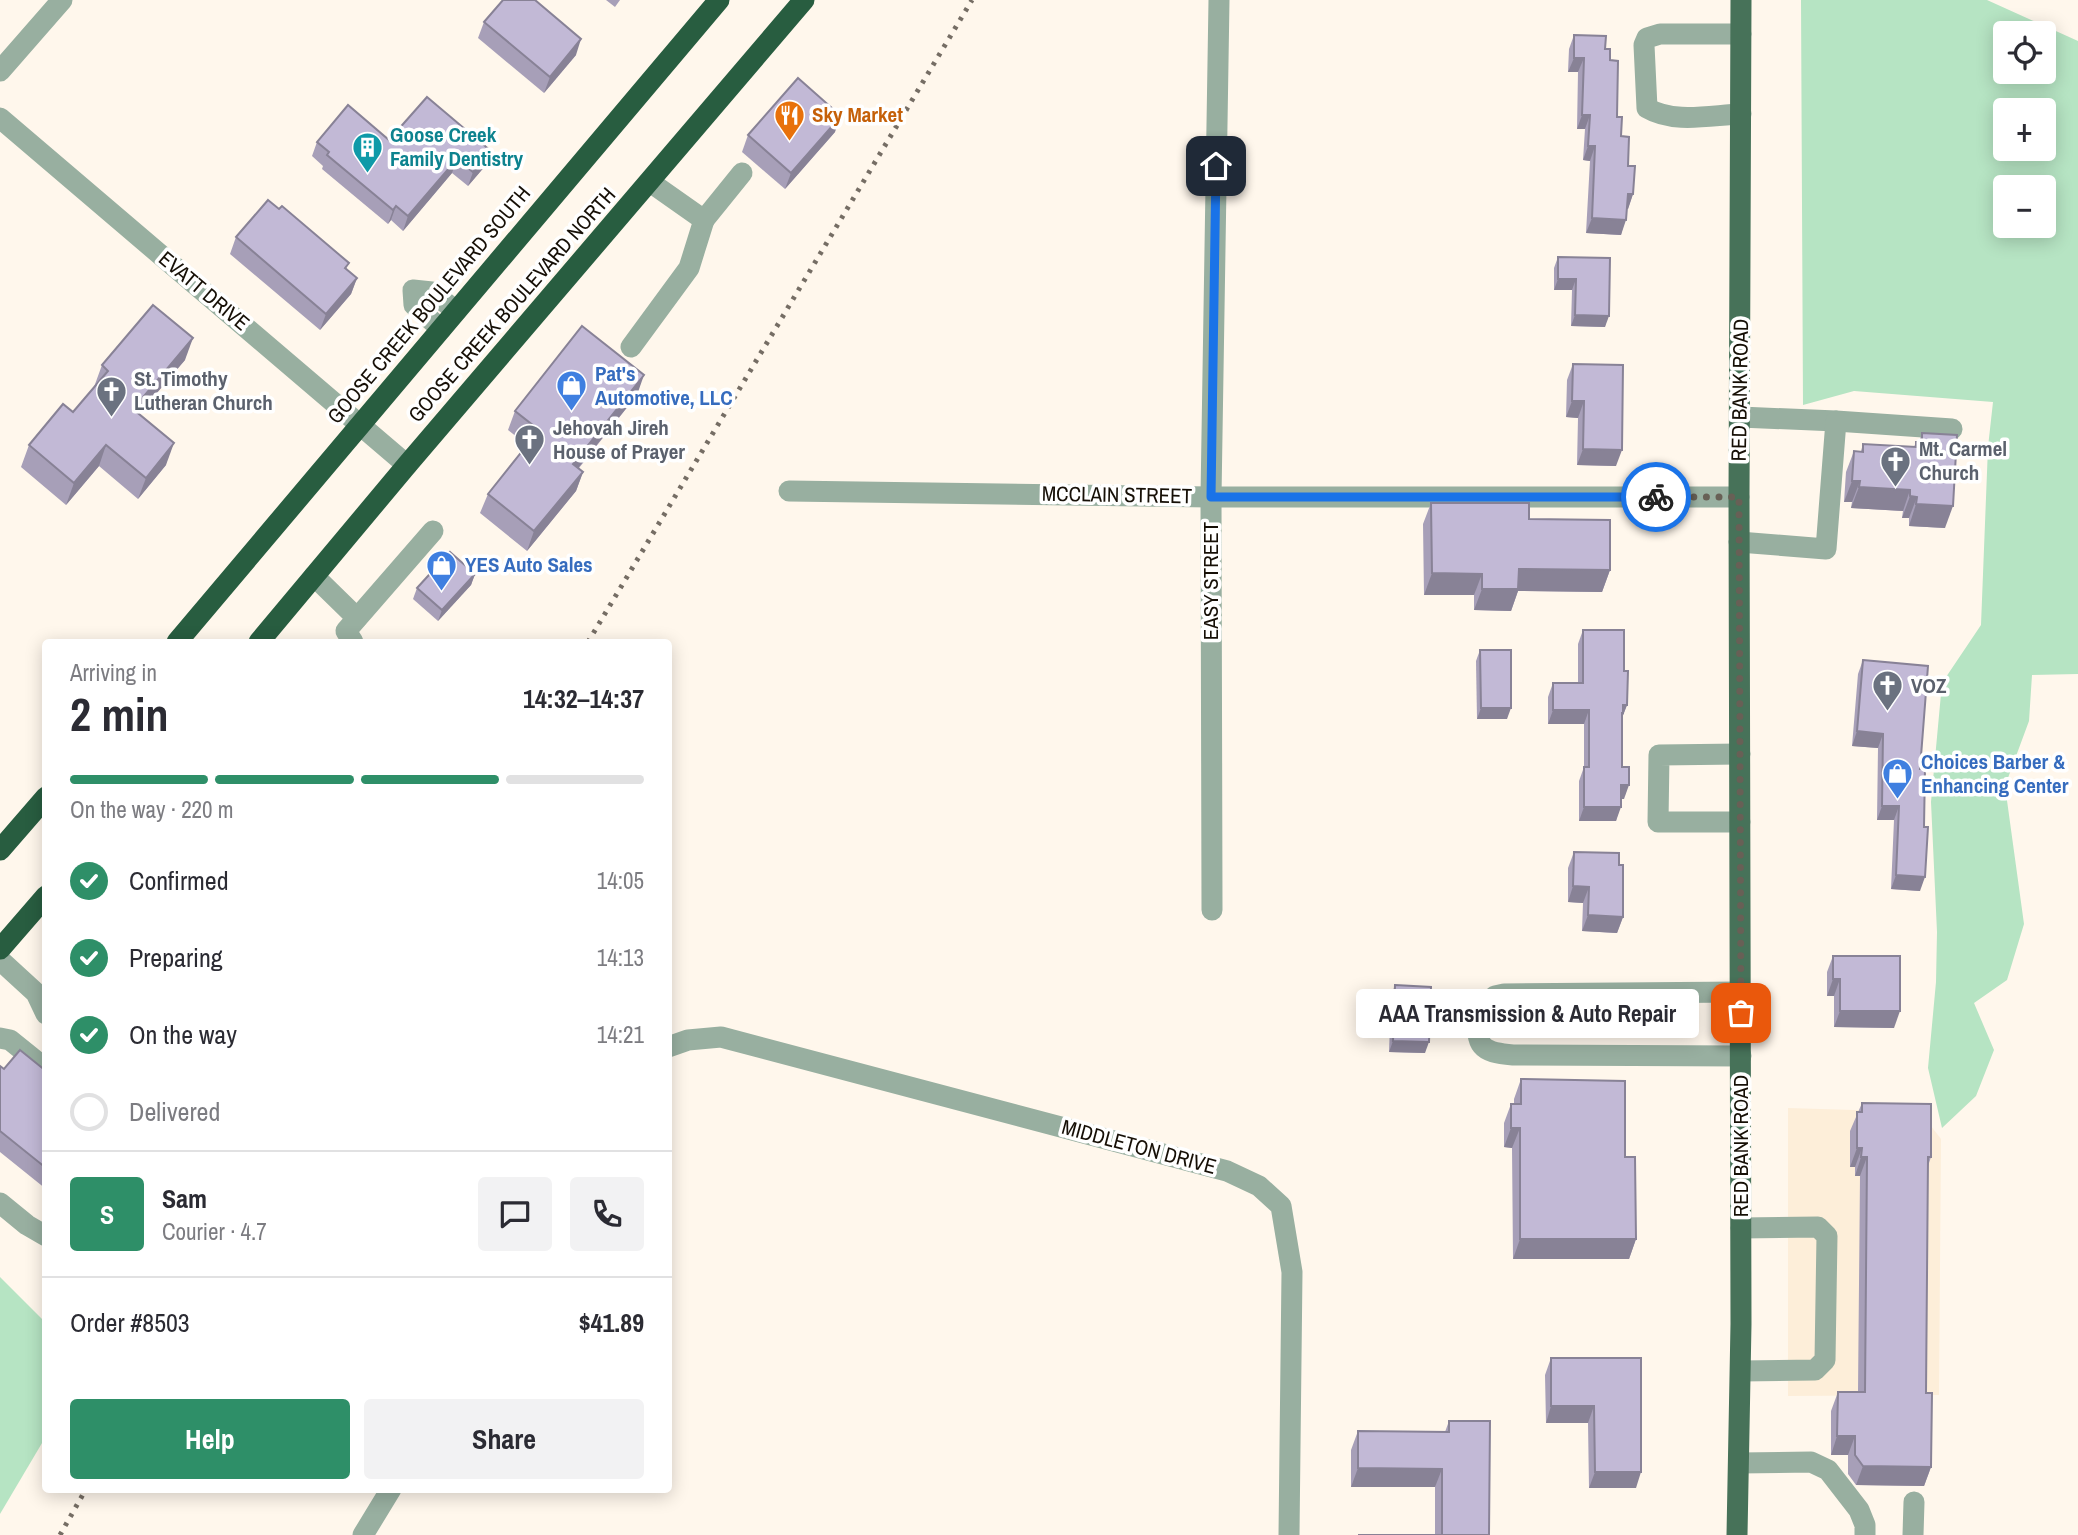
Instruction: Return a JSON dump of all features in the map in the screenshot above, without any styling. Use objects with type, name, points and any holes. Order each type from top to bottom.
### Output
[{"type":"highway","name":"GOOSE CREEK BOULEVARD SOUTH","points":[[180,639],[719,0]]},
{"type":"highway","name":"GOOSE CREEK BOULEVARD NORTH","points":[[262,639],[803,0]]},
{"type":"highway","points":[[0,849],[42,802]]},
{"type":"highway","points":[[0,949],[42,901]]},
{"type":"main road","name":"RED BANK ROAD","points":[[1737,1535],[1741,1371],[1741,0]]},
{"type":"street","points":[[0,71],[62,0]]},
{"type":"street","name":"EASY STREET","points":[[1212,910],[1211,497],[1219,0]]},
{"type":"street","points":[[1741,34],[1660,34],[1647,38],[1644,45],[1647,108],[1675,117],[1741,114]]},
{"type":"street","name":"EVATT DRIVE","points":[[0,118],[407,465]]},
{"type":"street","points":[[631,347],[689,268],[704,220],[742,173]]},
{"type":"street","points":[[650,182],[704,220]]},
{"type":"street","points":[[441,329],[414,305],[413,290],[432,292],[456,311]]},
{"type":"street","points":[[1740,417],[1952,429]]},
{"type":"street","points":[[1739,542],[1826,549],[1836,421]]},
{"type":"street","name":"MCCLAIN STREET","points":[[789,491],[1211,497],[1739,497]]},
{"type":"street","points":[[314,576],[348,633],[433,531]]},
{"type":"street","points":[[1740,754],[1659,755],[1658,822],[1740,822]]},
{"type":"street","points":[[0,960],[36,993],[42,1006]]},
{"type":"street","points":[[1741,992],[1504,994],[1495,996],[1477,1014],[1477,1039],[1483,1047],[1497,1053],[1741,1056]]},
{"type":"street","name":"MIDDLETON DRIVE","points":[[672,1046],[688,1040],[721,1037],[1227,1171],[1259,1185],[1281,1206],[1292,1272],[1289,1535]]},
{"type":"street","points":[[0,1038],[10,1040],[42,1066]]},
{"type":"street","points":[[0,1203],[42,1234]]},
{"type":"street","points":[[1741,1228],[1818,1227],[1826,1236],[1825,1360],[1815,1370],[1741,1371]]},
{"type":"street","points":[[1739,1463],[1811,1462],[1828,1470],[1859,1510],[1865,1525],[1865,1535]]},
{"type":"street","points":[[363,1535],[389,1493]]},
{"type":"street","points":[[1913,1535],[1914,1502]]},
{"type":"shaded area","points":[[1788,1108],[1920,1112],[1941,1139],[1939,1395],[1788,1396]]},
{"type":"green space","points":[[1801,0],[1987,0],[2034,21],[1993,21],[1993,84],[2056,84],[2056,31],[2078,41],[2078,674],[2032,675],[2029,721],[2005,786],[2024,924],[2007,980],[1974,1003],[1994,1050],[1976,1096],[1942,1128],[1928,1068],[1936,982],[1937,932],[1931,802],[1942,683],[1981,625],[1988,447],[1993,402],[1854,391],[1803,405]]},
{"type":"green space","points":[[0,1277],[42,1319],[42,1443],[0,1514]]},
{"type":"building","points":[[503,0],[535,0],[581,39],[550,77],[484,22]]},
{"type":"building","points":[[1574,35],[1606,36],[1605,49],[1610,49],[1610,60],[1618,61],[1617,117],[1622,117],[1621,136],[1629,137],[1628,166],[1635,166],[1633,194],[1628,194],[1626,220],[1592,218],[1595,146],[1588,146],[1590,115],[1582,115],[1584,58],[1574,58]]},
{"type":"building","name":"Sky Market","points":[[798,78],[841,116],[791,173],[748,135]]},
{"type":"building","points":[[427,97],[491,151],[473,172],[457,159],[408,216],[396,206],[393,210],[327,155],[329,152],[317,142],[348,105],[389,140]]},
{"type":"building","points":[[268,200],[279,209],[282,206],[349,263],[345,268],[357,278],[326,314],[236,237]]},
{"type":"building","points":[[1558,257],[1610,258],[1609,316],[1575,315],[1576,279],[1558,279]]},
{"type":"building","name":"St. Timothy Lutheran Church","points":[[153,305],[193,338],[133,409],[174,443],[146,478],[106,445],[74,483],[29,445],[63,404],[73,412],[108,371],[102,365]]},
{"type":"building","points":[[582,326],[644,375],[573,464],[583,472],[534,531],[488,494],[539,430],[515,411]]},
{"type":"building","points":[[1573,364],[1623,365],[1622,450],[1583,449],[1584,401],[1572,401]]},
{"type":"building","points":[[1922,433],[1957,435],[1953,506],[1916,504],[1917,497],[1910,496],[1910,490],[1859,487],[1860,481],[1852,481],[1854,451],[1863,452],[1863,444],[1916,447],[1916,442],[1922,442]]},
{"type":"building","points":[[1431,503],[1529,503],[1529,519],[1610,520],[1610,570],[1519,569],[1518,589],[1482,589],[1482,574],[1432,573]]},
{"type":"building","name":"YES Auto Sales","points":[[450,552],[475,574],[442,610],[417,588]]},
{"type":"building","points":[[1583,630],[1624,630],[1624,671],[1628,671],[1627,705],[1623,705],[1622,713],[1622,767],[1629,767],[1629,785],[1621,785],[1621,807],[1584,807],[1584,767],[1589,767],[1589,710],[1553,710],[1553,683],[1583,683]]},
{"type":"building","points":[[1480,650],[1511,650],[1511,708],[1481,708]]},
{"type":"building","points":[[1863,660],[1928,666],[1920,769],[1925,769],[1924,827],[1928,827],[1925,877],[1896,875],[1899,806],[1882,806],[1883,734],[1857,731]]},
{"type":"building","points":[[1574,852],[1619,853],[1619,865],[1623,865],[1623,917],[1588,915],[1589,887],[1573,886]]},
{"type":"building","points":[[1833,956],[1900,956],[1900,1011],[1840,1011],[1840,979],[1833,979]]},
{"type":"building","points":[[1395,985],[1431,987],[1429,1042],[1393,1041]]},
{"type":"building","points":[[20,1050],[42,1068],[42,1165],[0,1131],[0,1066],[4,1069]]},
{"type":"building","points":[[1521,1079],[1625,1081],[1625,1157],[1635,1157],[1636,1239],[1520,1239],[1520,1128],[1511,1128],[1511,1104],[1521,1104]]},
{"type":"building","points":[[1862,1103],[1931,1104],[1926,1393],[1932,1393],[1931,1467],[1863,1466],[1855,1455],[1855,1436],[1837,1436],[1838,1392],[1865,1392],[1867,1157],[1861,1157],[1862,1148],[1857,1148],[1857,1112],[1862,1112]]},
{"type":"building","points":[[1551,1358],[1641,1358],[1641,1472],[1595,1472],[1594,1406],[1551,1406]]},
{"type":"building","points":[[1449,1421],[1490,1421],[1489,1535],[1442,1535],[1442,1469],[1358,1468],[1358,1431],[1449,1432]]},
{"type":"railway","points":[[590,639],[972,0]]},
{"type":"railway","points":[[60,1535],[84,1493]]},
{"type":"way so far","points":[[1656,497],[1739,497],[1741,1013]]},
{"type":"place","name":"Sky Market","points":[[789,142]]},
{"type":"place","name":"Goose Creek Family Dentistry","points":[[367,174]]},
{"type":"place","name":"Pat's Automotive, LLC","points":[[572,413]]},
{"type":"place","name":"St. Timothy Lutheran Church","points":[[111,418]]},
{"type":"place","name":"Jehovah Jireh House of Prayer","points":[[530,467]]},
{"type":"place","name":"Mt. Carmel Church","points":[[1896,488]]},
{"type":"place","name":"YES Auto Sales","points":[[442,592]]},
{"type":"place","name":"VOZ","points":[[1888,713]]},
{"type":"place","name":"Choices Barber & Enhancing Center","points":[[1898,801]]},
{"type":"place","name":"AAA Transmission & Auto Repair","points":[[1741,1013]]},
{"type":"route","points":[[1216,166],[1211,497],[1656,497]]}]
